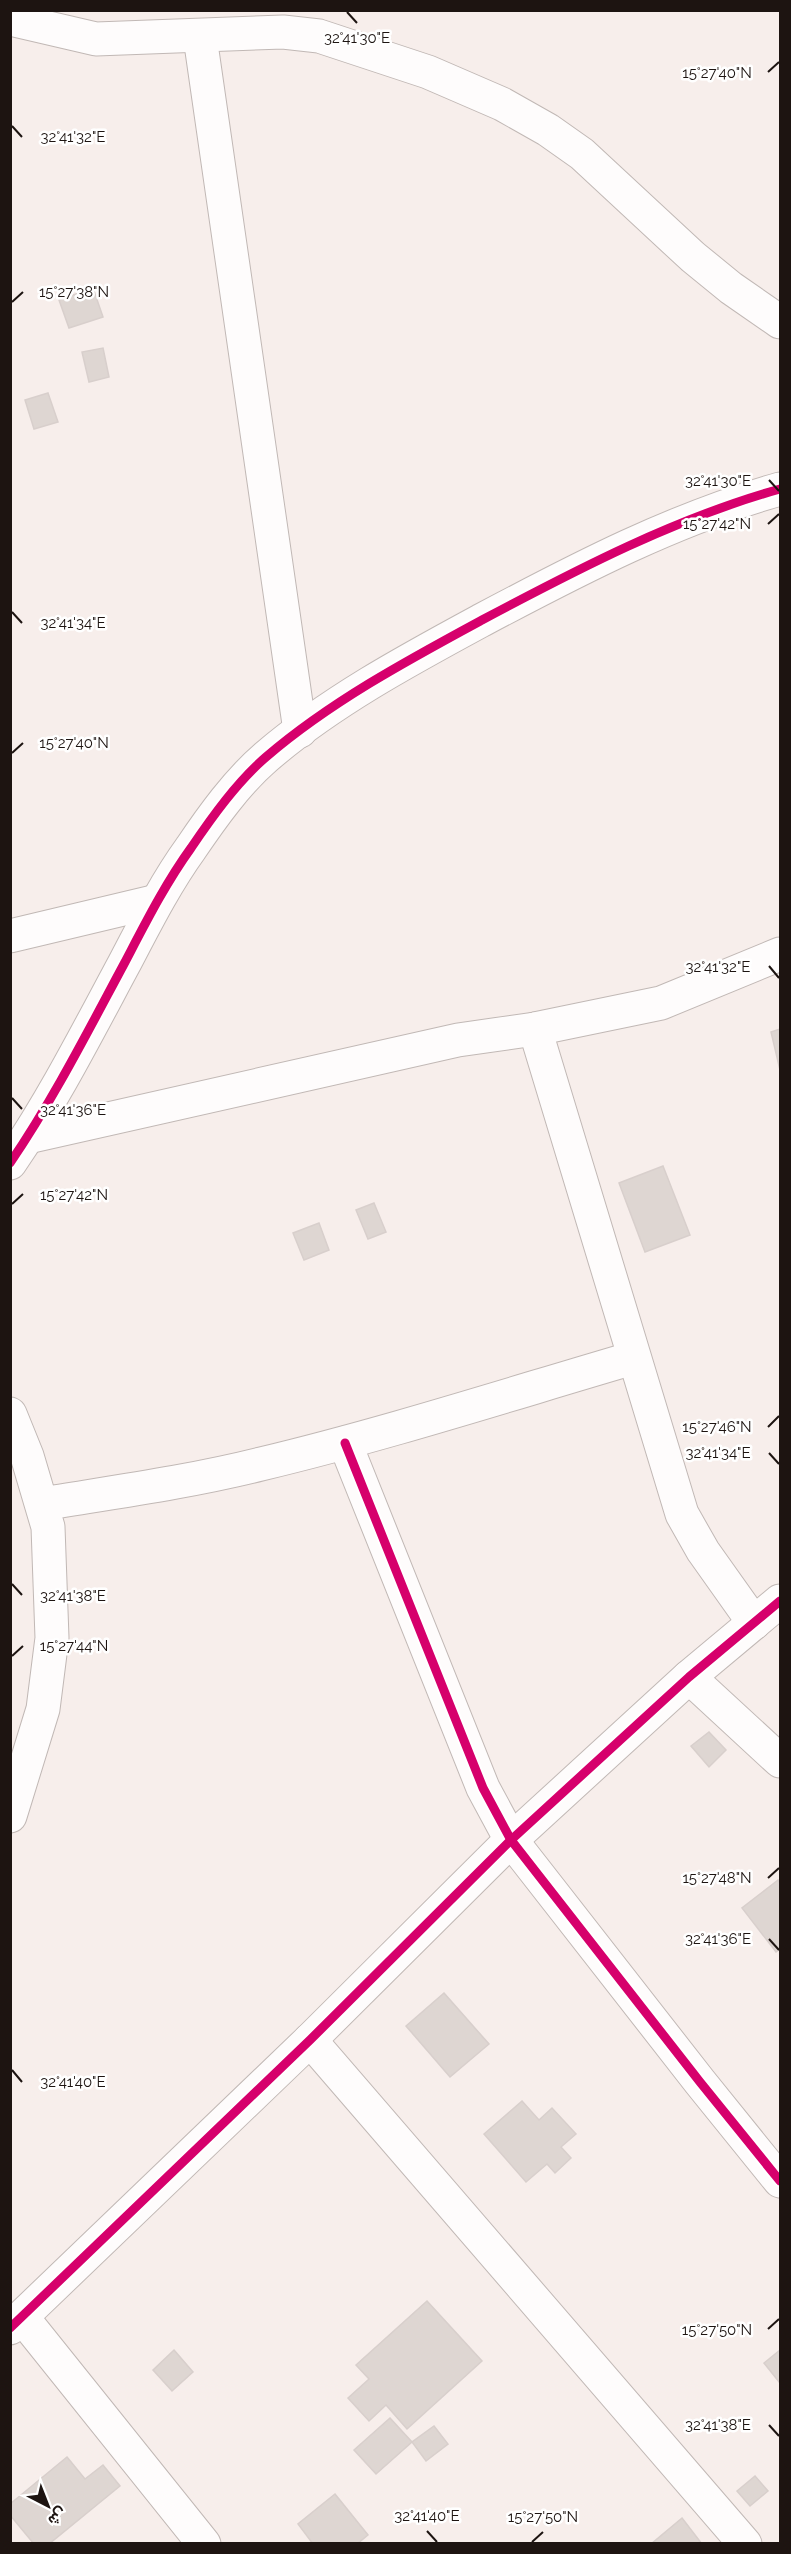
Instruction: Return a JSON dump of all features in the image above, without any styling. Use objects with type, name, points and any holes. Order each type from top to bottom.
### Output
[{"type":"street","points":[[10,19],[96,39],[200,37],[283,32],[320,36],[428,72],[502,104],[548,130],[582,154],[693,257],[731,288],[780,322]]},
{"type":"street","points":[[200,37],[300,731]]},
{"type":"street","points":[[19,1150],[77,1054],[158,901],[190,848],[264,758],[319,716],[418,654],[585,565],[739,501],[780,489]]},
{"type":"street","points":[[10,936],[158,901]]},
{"type":"street","points":[[19,1150],[380,1056],[458,1040],[535,1029],[661,1003],[719,982],[780,954]]},
{"type":"street","points":[[535,1029],[682,1514],[703,1551],[754,1623]]},
{"type":"street","points":[[42,1504],[214,1475],[345,1443],[633,1358]]},
{"type":"street","points":[[10,1414],[48,1527],[52,1638],[43,1709],[10,1816]]},
{"type":"street","points":[[345,1443],[483,1788],[511,1840],[780,2181]]},
{"type":"street","points":[[204,2544],[16,2323],[310,2040],[511,1840],[689,1677],[780,1602]]},
{"type":"street","points":[[689,1677],[780,1761]]},
{"type":"street","points":[[310,2040],[745,2544]]},
{"type":"building","points":[[93,288],[103,317],[69,328],[59,300]]},
{"type":"building","points":[[103,348],[109,377],[89,382],[82,352]]},
{"type":"building","points":[[48,393],[58,422],[34,429],[25,400]]},
{"type":"building","points":[[780,1029],[780,1070],[771,1032]]},
{"type":"building","points":[[663,1166],[690,1235],[645,1252],[619,1183]]},
{"type":"building","points":[[374,1203],[386,1232],[368,1239],[356,1210]]},
{"type":"building","points":[[319,1223],[329,1250],[304,1260],[293,1233]]},
{"type":"building","points":[[709,1732],[726,1750],[709,1767],[691,1746]]},
{"type":"building","points":[[778,1880],[780,1883],[780,1949],[776,1952],[742,1908]]},
{"type":"building","points":[[444,1993],[489,2044],[450,2077],[406,2026]]},
{"type":"building","points":[[522,2101],[539,2120],[552,2108],[576,2134],[561,2147],[571,2158],[555,2173],[547,2164],[526,2182],[484,2134]]},
{"type":"building","points":[[427,2301],[482,2361],[407,2429],[386,2405],[369,2421],[348,2398],[369,2379],[356,2365]]},
{"type":"building","points":[[174,2350],[193,2372],[172,2391],[153,2370]]},
{"type":"building","points":[[780,2350],[780,2383],[764,2363]]},
{"type":"building","points":[[390,2418],[412,2442],[376,2474],[354,2450]]},
{"type":"building","points":[[434,2426],[448,2444],[426,2461],[412,2442]]},
{"type":"building","points":[[67,2457],[85,2479],[103,2465],[120,2486],[49,2544],[34,2544],[10,2515],[10,2504]]},
{"type":"building","points":[[755,2476],[768,2491],[750,2506],[737,2491]]},
{"type":"building","points":[[335,2494],[368,2535],[357,2544],[313,2544],[298,2524]]},
{"type":"building","points":[[682,2518],[702,2544],[651,2544]]},
{"type":"cycle path","points":[[10,1163],[70,1065],[173,876],[226,800],[266,757],[316,718],[370,683],[518,601],[665,530],[780,489]]},
{"type":"cycle path","points":[[345,1443],[483,1788],[511,1840],[780,2181]]},
{"type":"cycle path","points":[[10,2328],[310,2040],[511,1840],[689,1677],[780,1601]]}]
